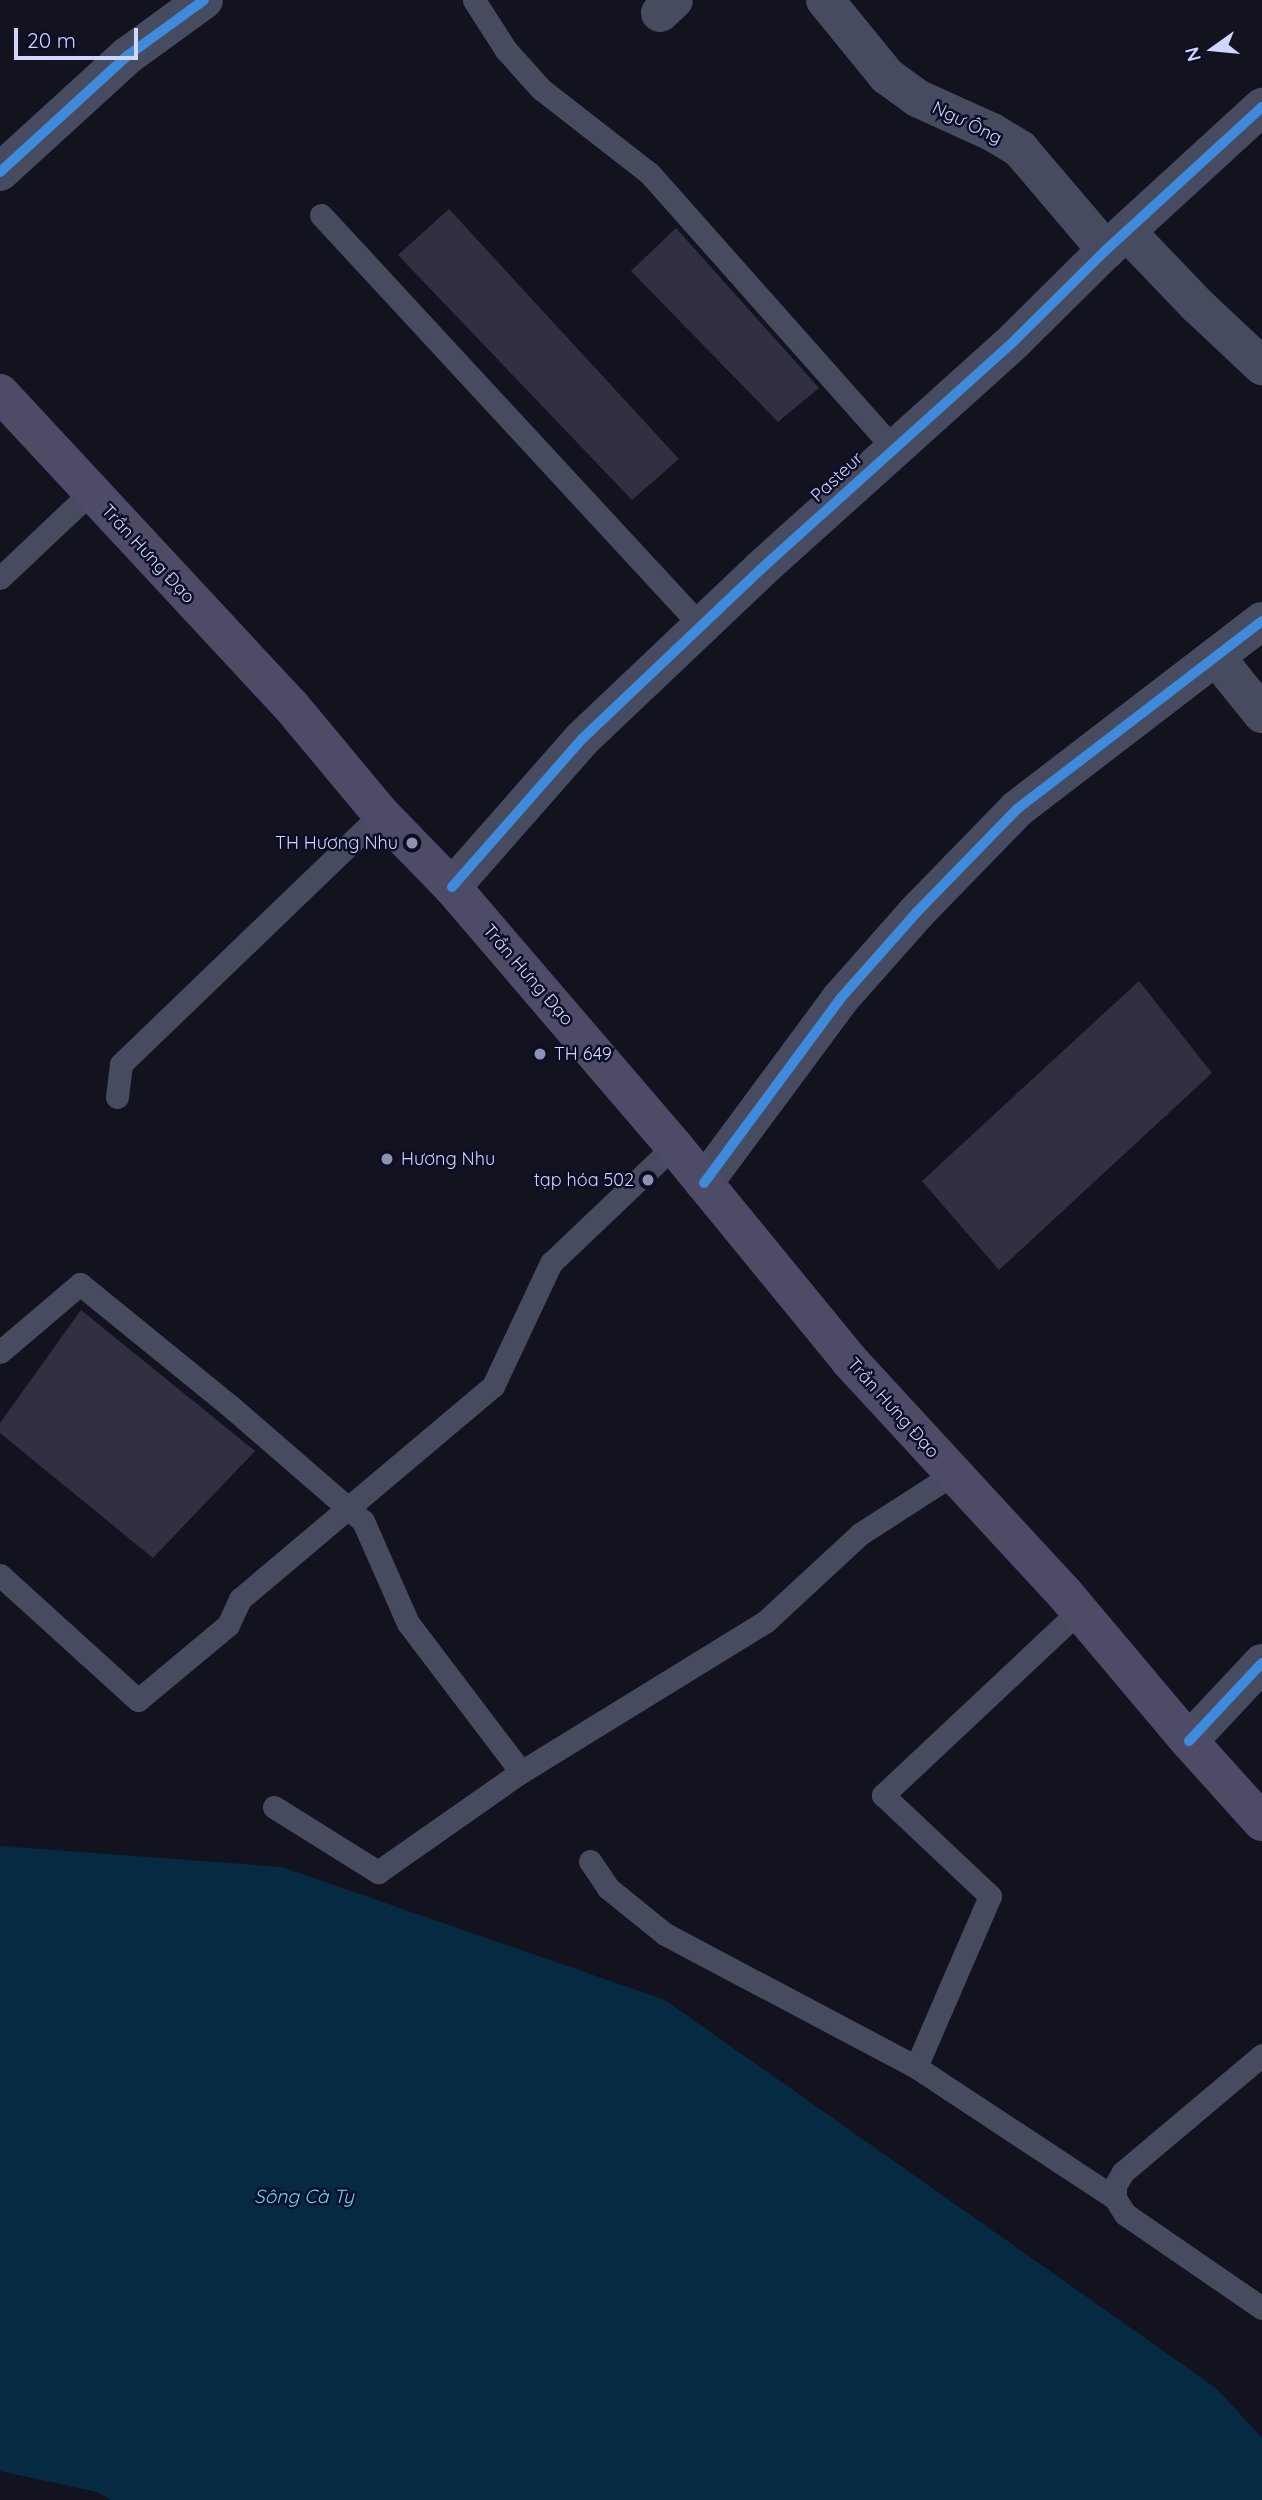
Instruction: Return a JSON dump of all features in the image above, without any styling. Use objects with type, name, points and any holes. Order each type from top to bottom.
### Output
[{"type":"main road","name":"Trần Hưng Đạo","points":[[0,393],[90,493],[291,706],[381,814],[452,887],[674,1146],[849,1360],[1079,1611],[1262,1822]]},
{"type":"street","points":[[0,173],[127,56],[204,0]]},
{"type":"street","name":"Ngư Ông","points":[[825,0],[887,76],[917,98],[992,132],[1020,149],[1117,241],[1198,306],[1262,366]]},
{"type":"street","name":"Pasteur","points":[[452,887],[553,768],[701,626],[893,448],[1015,340],[1262,107]]},
{"type":"street","points":[[704,1183],[840,999],[916,913],[1017,809],[1262,621]]},
{"type":"street","points":[[1217,658],[1262,714]]},
{"type":"street","points":[[1189,1741],[1262,1663]]},
{"type":"lane","points":[[474,0],[506,50],[541,89],[650,174],[893,448]]},
{"type":"lane","points":[[321,215],[701,626]]},
{"type":"lane","points":[[0,578],[90,493]]},
{"type":"lane","points":[[117,1097],[121,1064],[381,814]]},
{"type":"lane","points":[[0,1575],[138,1700],[228,1625],[240,1599],[493,1386],[551,1263],[674,1146]]},
{"type":"lane","points":[[0,1352],[80,1284],[363,1521],[408,1623],[521,1772]]},
{"type":"lane","points":[[274,1807],[378,1872],[521,1772],[765,1622],[860,1534],[953,1474]]},
{"type":"lane","points":[[916,2067],[990,1896],[883,1795],[1079,1611]]},
{"type":"lane","points":[[590,1861],[608,1888],[665,1934],[916,2067],[1115,2198],[1125,2214],[1262,2308]]},
{"type":"lane","points":[[1115,2198],[1115,2186],[1123,2172],[1262,2055]]},
{"type":"water","name":"Sông Cà Ty","points":[[0,1846],[282,1867],[665,2000],[1216,2388],[1262,2438],[1262,2500],[111,2500],[97,2492],[0,2471]]},
{"type":"building","points":[[449,209],[679,459],[632,500],[398,255]]},
{"type":"building","points":[[676,228],[819,388],[778,422],[631,271]]},
{"type":"building","points":[[1139,981],[1212,1073],[999,1270],[922,1181]]},
{"type":"building","points":[[81,1310],[255,1451],[153,1558],[0,1433],[0,1423]]},
{"type":"cycle path","points":[[0,172],[127,56],[204,0]]},
{"type":"cycle path","points":[[452,887],[582,739],[761,569],[1015,340],[1106,250],[1262,107]]},
{"type":"cycle path","points":[[704,1183],[840,999],[916,913],[1017,809],[1262,621]]},
{"type":"cycle path","points":[[1189,1741],[1262,1663]]},
{"type":"place","name":"TH Hương Nhu","points":[[412,843]]},
{"type":"place","name":"TH 649","points":[[540,1054]]},
{"type":"place","name":"Hương Nhu","points":[[387,1159]]},
{"type":"place","name":"tạp hóa 502","points":[[648,1180]]}]
